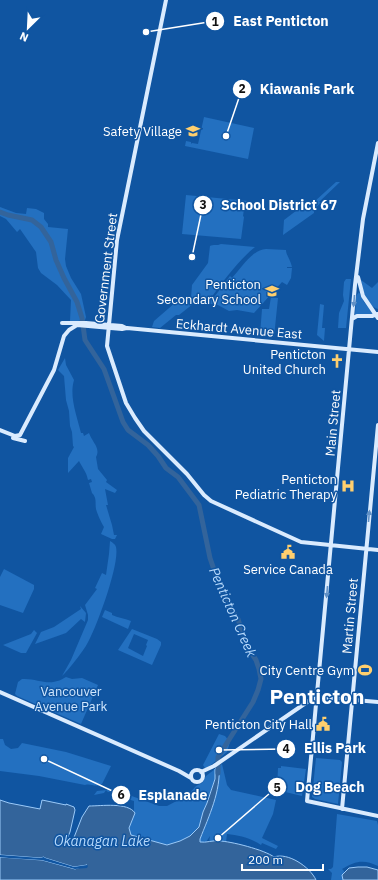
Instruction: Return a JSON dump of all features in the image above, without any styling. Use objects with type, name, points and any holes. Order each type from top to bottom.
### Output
[{"type":"street","name":"Government Street","points":[[166,0],[117,240],[107,346],[129,408],[144,431],[187,474],[211,501],[305,543],[378,550]]},
{"type":"street","name":"Main Street","points":[[342,809],[306,801],[357,273],[363,219],[378,142]]},
{"type":"street","points":[[352,320],[357,316],[377,315],[361,293],[357,273]]},
{"type":"street","name":"Eckhardt Avenue East","points":[[69,330],[62,323],[122,326],[126,328],[378,352]]},
{"type":"street","points":[[10,435],[20,435],[54,370],[62,339],[69,330],[78,325]]},
{"type":"street","name":"Martin Street","points":[[342,809],[378,425]]},
{"type":"street","points":[[0,430],[12,437],[25,441]]},
{"type":"street","points":[[0,692],[179,771],[191,778],[196,783],[200,782],[214,766]]},
{"type":"street","points":[[179,771],[192,772],[198,770],[201,772],[214,766],[308,701],[317,697],[378,702]]},
{"type":"street","points":[[308,701],[313,702],[316,706]]},
{"type":"street","points":[[191,778],[192,772]]},
{"type":"street","points":[[201,772],[203,777]]},
{"type":"street","points":[[342,809],[378,816]]},
{"type":"green space","points":[[204,117],[254,128],[248,159],[185,146],[186,141],[191,142],[191,144],[198,144]]},
{"type":"green space","points":[[336,182],[340,182],[319,202],[322,202],[314,209],[314,213],[283,235],[284,220],[309,201],[314,202]]},
{"type":"green space","points":[[186,195],[248,201],[248,203],[245,202],[241,239],[182,234]]},
{"type":"green space","points":[[0,207],[16,213],[26,214],[27,208],[36,209],[44,213],[44,219],[48,224],[48,227],[68,229],[65,259],[66,266],[71,278],[81,294],[86,317],[85,320],[70,321],[71,300],[57,285],[41,273],[38,268],[36,252],[20,229],[17,232],[6,219],[0,216]]},
{"type":"green space","points":[[221,244],[255,247],[237,265],[211,298],[191,298],[192,285],[208,263],[210,246]]},
{"type":"green space","points":[[266,249],[286,250],[292,267],[287,267],[292,268],[291,278],[287,285],[282,282],[254,313],[237,310],[229,311],[216,304],[209,304],[209,300],[212,300],[230,276],[232,278],[243,264],[256,252]]},
{"type":"green space","points":[[346,279],[351,279],[346,328],[338,328],[339,313],[344,301],[344,282]]},
{"type":"green space","points":[[361,280],[372,288],[378,282],[378,309],[371,305],[368,301],[364,293]]},
{"type":"green space","points":[[359,292],[364,302],[374,314],[355,315],[356,296]]},
{"type":"green space","points":[[271,297],[278,298],[274,337],[260,335],[262,309],[269,309]]},
{"type":"green space","points":[[176,302],[193,304],[160,328],[152,327],[154,321]]},
{"type":"green space","points":[[320,304],[324,305],[322,328],[325,328],[324,341],[317,335]]},
{"type":"green space","points":[[65,358],[66,365],[74,380],[72,393],[81,433],[83,433],[84,436],[89,433],[97,448],[96,457],[98,469],[107,480],[106,482],[117,490],[115,493],[105,489],[108,505],[106,505],[114,535],[117,535],[115,539],[101,534],[104,527],[96,509],[95,498],[89,483],[92,482],[91,479],[88,480],[79,461],[68,473],[68,458],[74,447],[66,400],[64,376],[58,370]]},
{"type":"green space","points":[[110,541],[116,546],[116,555],[111,581],[101,611],[85,647],[62,676],[71,660],[88,620],[85,605],[97,589],[95,588],[102,573],[106,575]]},
{"type":"green space","points":[[4,569],[34,585],[34,589],[23,613],[0,605],[0,577]]},
{"type":"green space","points":[[80,606],[86,613],[85,622],[81,619],[66,633],[35,644],[41,632],[54,627],[81,609]]},
{"type":"green space","points":[[105,610],[112,613],[114,616],[131,621],[128,629],[102,617]]},
{"type":"green space","points":[[132,629],[161,642],[152,665],[118,650]],"holes":[[[134,634],[148,640],[143,656],[128,648]]]},
{"type":"green space","points":[[34,630],[37,633],[26,653],[21,653],[3,645],[31,634]]},
{"type":"green space","name":"Vancouver Avenue Park","points":[[66,677],[72,679],[82,678],[98,685],[81,724],[15,694],[18,682],[22,679],[54,682]]},
{"type":"green space","points":[[219,734],[225,736],[230,742],[227,752],[205,768],[203,765]]},
{"type":"green space","points":[[0,739],[3,739],[5,745],[11,749],[18,748],[22,743],[66,752],[111,766],[102,784],[97,786],[0,771]]},
{"type":"green space","points":[[316,758],[340,760],[342,762],[338,804],[312,797]]},
{"type":"green space","points":[[222,764],[227,785],[231,790],[276,800],[273,814],[262,838],[278,846],[276,849],[262,843],[261,845],[244,837],[227,834],[226,842],[218,840],[209,842],[210,836],[206,842],[200,842],[214,803],[218,784],[219,766]]},
{"type":"green space","points":[[281,766],[306,769],[302,796],[277,790],[278,768],[281,768]]},
{"type":"green space","points":[[215,769],[215,779],[199,827],[190,836],[167,845],[131,835],[129,828],[134,816],[134,801],[114,795],[111,791],[108,792],[107,790],[129,795],[159,806],[167,806],[188,795],[196,786],[202,783],[206,776]]},
{"type":"green space","points":[[106,790],[104,793],[94,795],[97,791]]},
{"type":"green space","points":[[337,814],[377,821],[378,866],[368,862],[351,864],[342,869],[344,871],[343,880],[331,880],[332,873],[328,869],[333,867]]},
{"type":"water","name":"Okanagan Lake","points":[[219,766],[216,794],[200,842],[217,841],[231,843],[247,846],[270,854],[274,857],[286,857],[304,866],[316,880],[0,880],[0,857],[42,860],[75,869],[87,865],[74,867],[44,857],[0,855],[0,800],[40,809],[42,800],[66,804],[74,807],[75,810],[67,839],[71,842],[82,817],[89,806],[114,805],[127,807],[135,813],[129,828],[131,835],[167,845],[190,836],[199,827],[215,779],[215,769]]},
{"type":"water","points":[[367,867],[378,870],[378,880],[343,880],[342,875],[349,868]]},
{"type":"pier","points":[[0,855],[44,857],[74,867],[88,866],[87,868],[75,869],[42,860],[0,857]]},
{"type":"waterway","name":"Penticton Creek","points":[[0,212],[32,220],[41,227],[51,242],[56,260],[77,302],[82,318],[85,340],[104,369],[123,422],[128,430],[148,445],[166,468],[178,477],[199,505],[210,558],[223,596],[238,619],[246,645],[256,660],[261,679],[253,702],[218,757],[218,773]]},
{"type":"place","name":"East Penticton","points":[[146,32]]},
{"type":"place","name":"Safety Village","points":[[193,131]]},
{"type":"place","name":"Kiawanis Park","points":[[226,136]]},
{"type":"place","name":"School District 67","points":[[192,257]]},
{"type":"place","name":"Penticton Secondary School","points":[[272,291]]},
{"type":"place","name":"Penticton United Church","points":[[337,361]]},
{"type":"place","name":"Penticton Pediatric Therapy","points":[[348,486]]},
{"type":"place","name":"Service Canada","points":[[288,552]]},
{"type":"place","name":"City Centre Gym","points":[[365,670]]},
{"type":"place","name":"Penticton City Hall","points":[[323,724]]},
{"type":"place","name":"Ellis Park","points":[[219,750]]},
{"type":"place","name":"Esplanade","points":[[44,759]]},
{"type":"place","name":"Dog Beach","points":[[218,838]]},
{"type":"district","name":"Penticton","points":[[317,696]]}]
